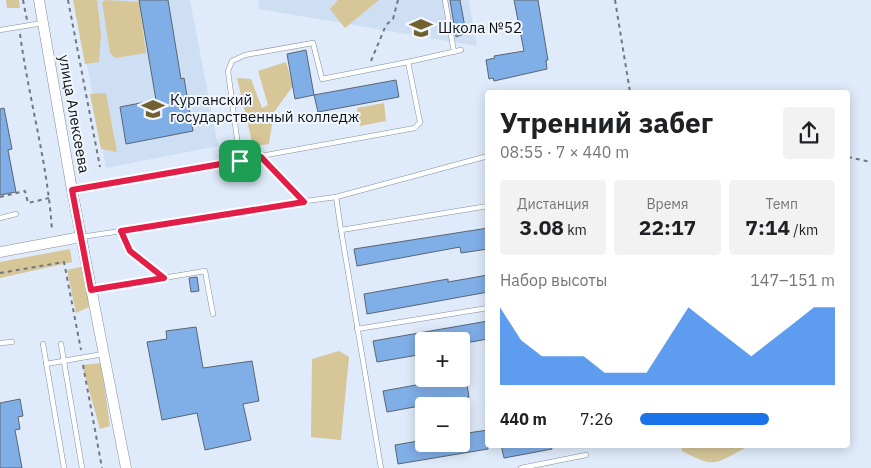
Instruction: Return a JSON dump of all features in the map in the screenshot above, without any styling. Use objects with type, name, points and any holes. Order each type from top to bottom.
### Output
[{"type":"street","name":"улица Алексеева","points":[[39,0],[72,190],[126,468]]},
{"type":"street","points":[[0,252],[81,237]]},
{"type":"lane","points":[[446,0],[454,52]]},
{"type":"lane","points":[[0,30],[43,23]]},
{"type":"lane","points":[[240,161],[228,71],[232,61],[245,56],[314,43],[322,79],[461,50]]},
{"type":"lane","points":[[72,190],[240,161],[417,127],[420,122],[408,62]]},
{"type":"lane","points":[[261,157],[304,202]]},
{"type":"lane","points":[[81,237],[336,197],[485,157]]},
{"type":"lane","points":[[336,197],[381,468]]},
{"type":"lane","points":[[341,230],[485,206]]},
{"type":"lane","points":[[0,218],[16,214]]},
{"type":"lane","points":[[121,231],[130,251],[164,278]]},
{"type":"lane","points":[[91,290],[205,270],[213,314]]},
{"type":"lane","points":[[357,329],[485,308]]},
{"type":"lane","points":[[0,343],[12,342]]},
{"type":"lane","points":[[43,344],[64,468]]},
{"type":"lane","points":[[61,344],[82,468]]},
{"type":"lane","points":[[46,364],[103,354]]},
{"type":"lane","points":[[521,468],[586,456]]},
{"type":"path","points":[[23,0],[28,26]]},
{"type":"path","points":[[68,0],[100,167]]},
{"type":"path","points":[[369,66],[386,26],[393,19],[398,0]]},
{"type":"path","points":[[614,0],[630,90]]},
{"type":"path","points":[[19,27],[26,80],[50,198],[52,231]]},
{"type":"path","points":[[850,158],[871,162]]},
{"type":"path","points":[[0,198],[25,191],[28,203],[50,198]]},
{"type":"path","points":[[0,274],[64,262],[102,468]]},
{"type":"shaded area","points":[[6,0],[19,0],[20,8],[7,8]]},
{"type":"shaded area","points":[[73,0],[97,0],[101,34],[99,62],[85,64]]},
{"type":"shaded area","name":"Курганский государственный колледж","points":[[75,0],[190,0],[218,146],[106,168]]},
{"type":"shaded area","points":[[106,0],[139,2],[146,53],[115,58],[110,53],[102,2]]},
{"type":"shaded area","name":"Школа №52","points":[[258,0],[469,0],[477,46],[259,9]]},
{"type":"shaded area","points":[[338,0],[379,0],[345,28],[330,9]]},
{"type":"shaded area","points":[[286,62],[293,86],[274,112],[269,144],[253,146],[237,78],[251,79],[262,108],[268,105],[258,71]]},
{"type":"shaded area","points":[[106,93],[117,152],[101,149],[90,94]]},
{"type":"shaded area","points":[[384,103],[386,121],[360,126],[357,108]]},
{"type":"shaded area","points":[[70,249],[72,262],[0,278],[0,262]]},
{"type":"shaded area","points":[[84,266],[89,307],[76,313],[67,270]]},
{"type":"shaded area","points":[[339,351],[349,357],[341,440],[311,437],[312,359]]},
{"type":"shaded area","points":[[101,363],[110,426],[100,429],[82,365]]},
{"type":"shaded area","points":[[682,448],[745,448],[720,461],[714,462],[701,460],[682,451]]},
{"type":"building","points":[[139,0],[168,0],[181,79],[184,78],[193,131],[126,144],[120,107],[156,100]]},
{"type":"building","points":[[450,0],[460,0],[466,33],[456,37]]},
{"type":"building","points":[[514,0],[538,0],[548,60],[546,60],[547,69],[494,81],[493,78],[489,79],[486,60],[495,58],[494,56],[524,51]]},
{"type":"building","points":[[306,50],[314,95],[295,99],[287,54]]},
{"type":"building","points":[[396,80],[399,97],[318,112],[314,95]]},
{"type":"building","points":[[4,108],[12,149],[8,150],[16,192],[0,195],[0,109]]},
{"type":"building","points":[[485,228],[485,249],[461,253],[460,247],[357,266],[354,249]]},
{"type":"building","points":[[485,276],[485,293],[367,314],[364,294],[448,279],[448,282]]},
{"type":"building","points":[[197,277],[199,291],[191,292],[189,278]]},
{"type":"building","points":[[485,322],[485,340],[471,342],[470,332],[425,332]]},
{"type":"building","points":[[196,327],[203,368],[252,361],[259,401],[243,404],[251,440],[205,450],[197,413],[162,420],[147,342],[167,339],[166,331]]},
{"type":"building","points":[[415,334],[415,356],[377,362],[373,341]]},
{"type":"building","points":[[415,385],[415,387],[467,387],[469,397],[415,397],[415,407],[387,412],[383,391]]},
{"type":"building","points":[[20,399],[23,416],[18,417],[20,429],[15,430],[22,468],[0,468],[0,403]]},
{"type":"building","points":[[485,430],[485,448],[488,449],[470,452],[470,433]]},
{"type":"building","points":[[415,442],[415,452],[470,452],[398,464],[395,445]]},
{"type":"building","points":[[502,448],[552,449],[504,458]]},
{"type":"place","name":"Школа №52","points":[[421,28]]},
{"type":"place","name":"Курганский государственный колледж","points":[[153,109]]},
{"type":"route","points":[[261,157],[304,202],[260,207],[121,231],[130,251],[164,278],[91,290],[72,190],[240,161],[261,157]]}]
